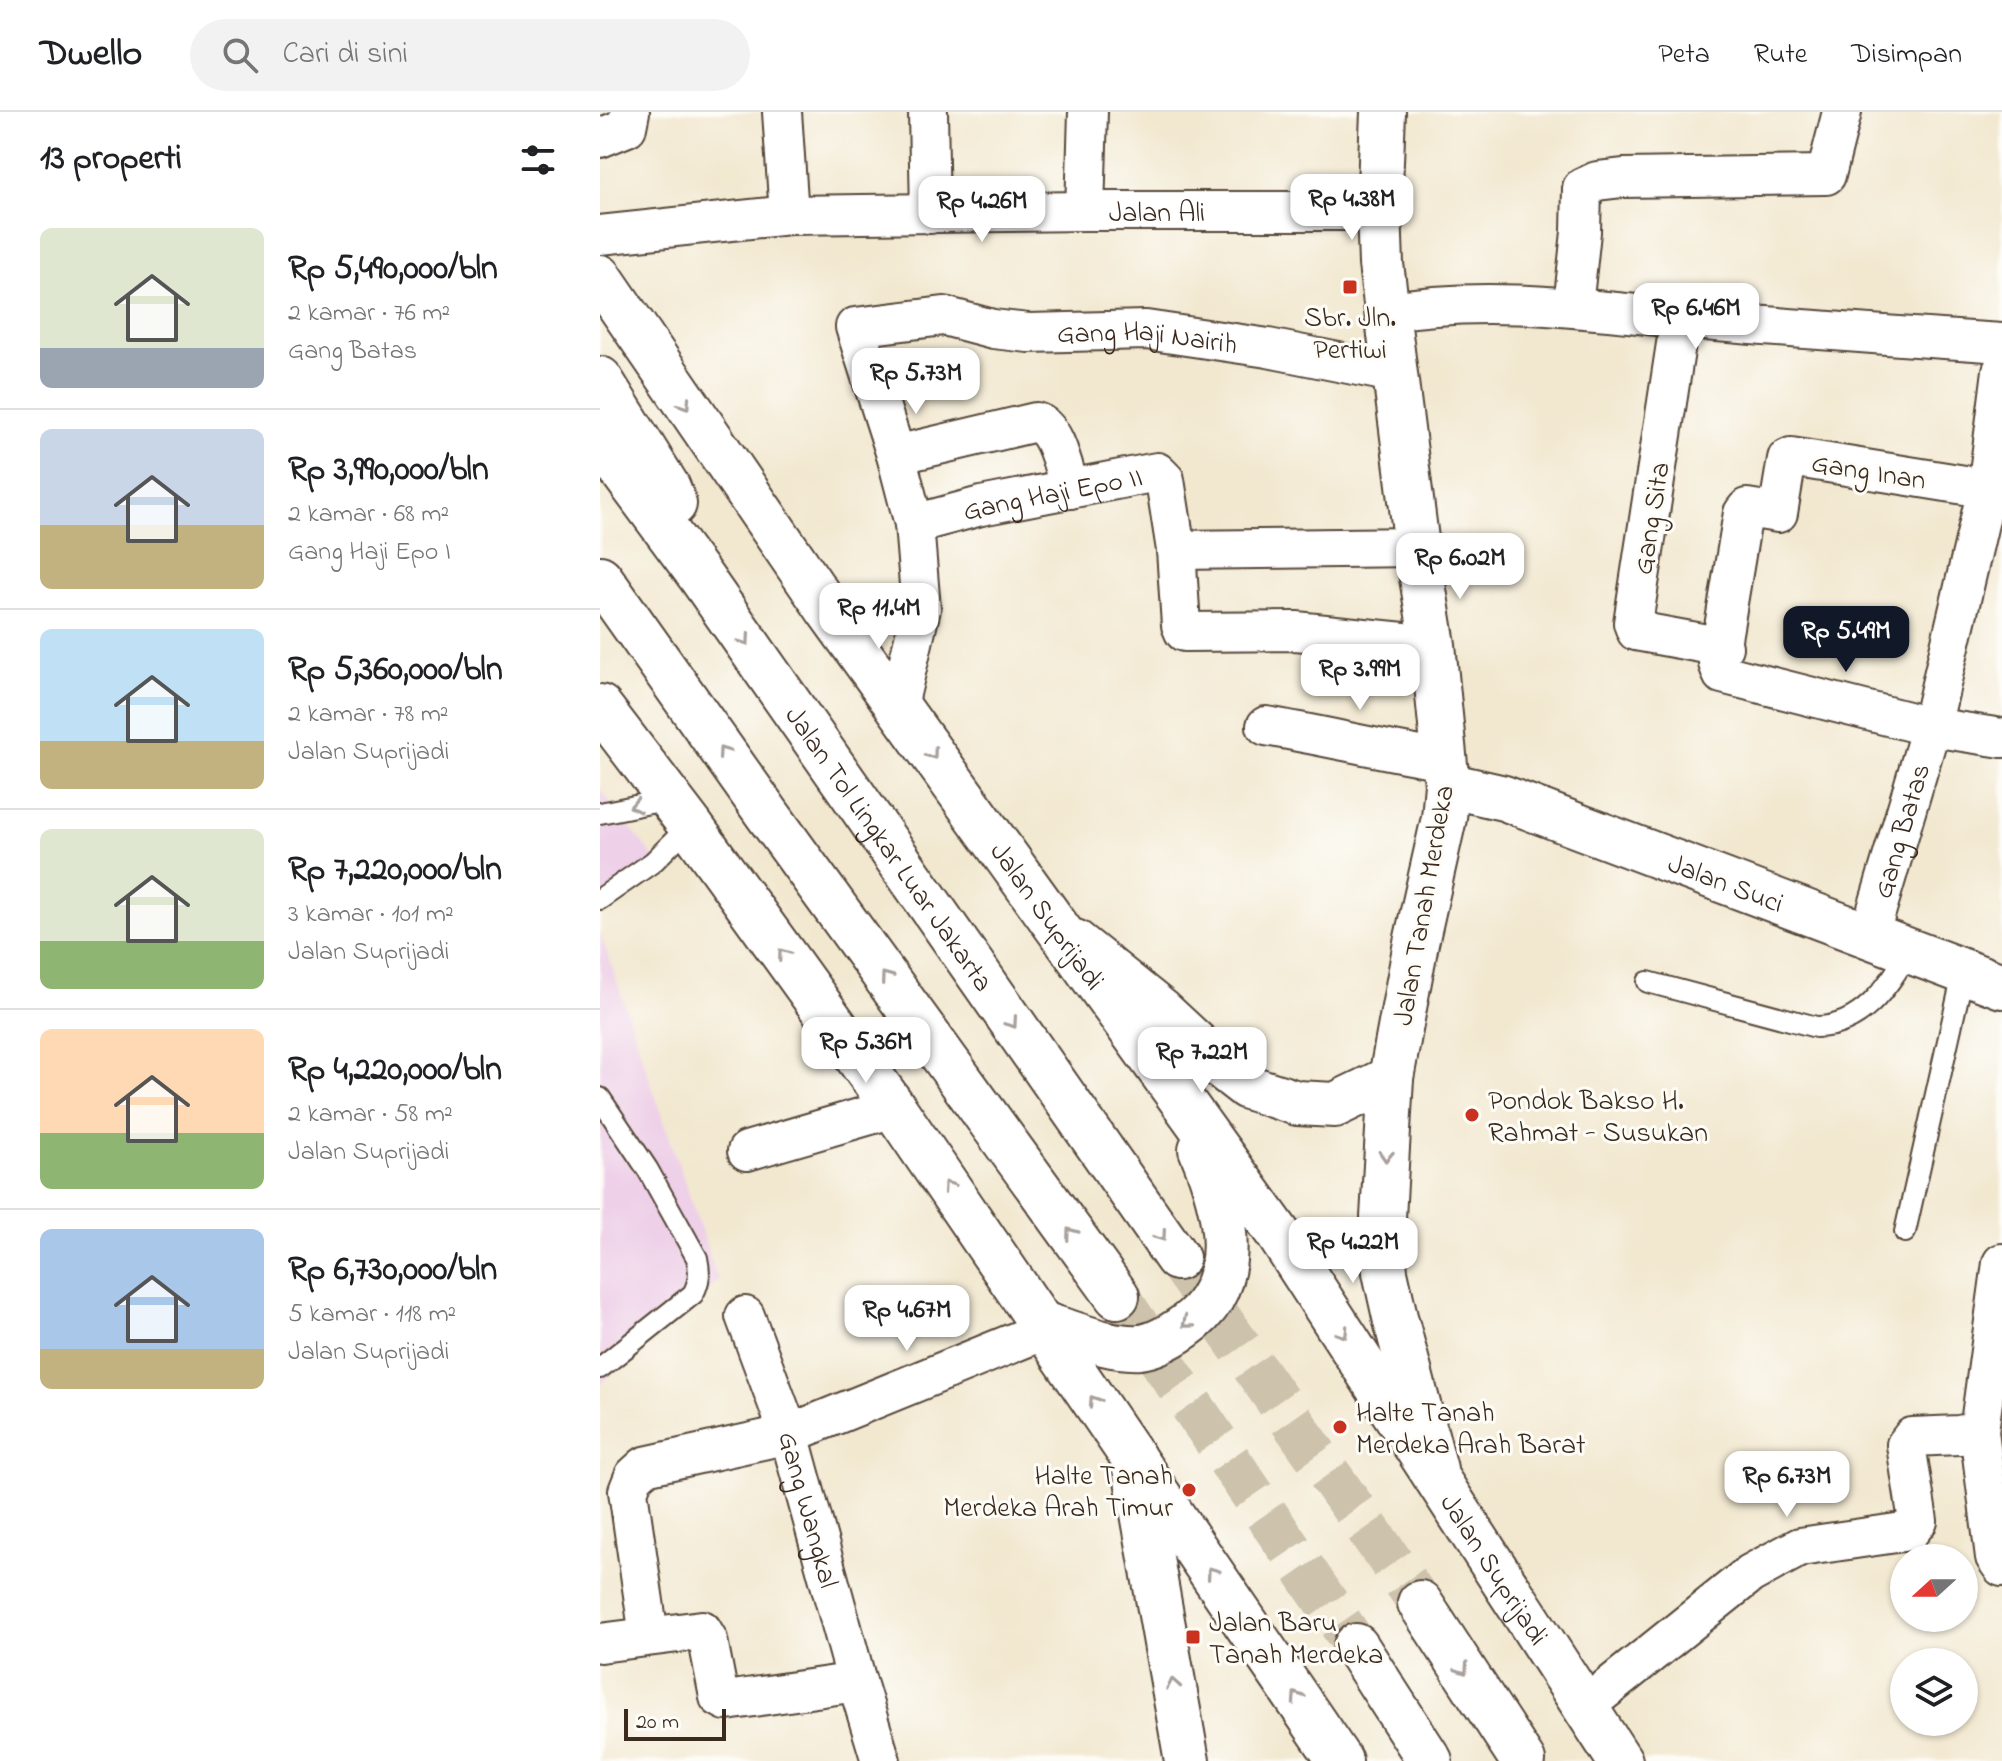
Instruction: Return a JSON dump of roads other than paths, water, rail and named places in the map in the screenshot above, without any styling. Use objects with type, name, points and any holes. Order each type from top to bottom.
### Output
[{"type":"main road","name":"Jalan Tanah Merdeka","points":[[1383,112],[1379,211],[1386,312],[1433,645],[1446,773],[1444,818],[1416,943],[1391,1078],[1382,1235],[1385,1272],[1438,1480]]},
{"type":"main road","name":"Jalan Suprijadi","points":[[600,277],[748,496],[1053,925],[1279,1235],[1620,1761]]},
{"type":"main road","points":[[600,379],[668,488],[700,576]]},
{"type":"main road","name":"Jalan Tol Lingkar Luar Jakarta","points":[[600,441],[700,576],[1177,1258]]},
{"type":"main road","points":[[600,578],[1117,1296]]},
{"type":"main road","points":[[600,707],[680,812],[894,1108],[1340,1761]]},
{"type":"main road","name":"Jalan Suci","points":[[1446,773],[1504,798],[2002,986]]},
{"type":"main road","points":[[1053,925],[1162,1012],[1247,1087],[1297,1103],[1335,1105],[1391,1078]]},
{"type":"main road","points":[[1046,1327],[1115,1346],[1142,1347],[1169,1338],[1192,1321],[1210,1299],[1224,1273],[1225,1232],[1215,1183],[1179,1099]]},
{"type":"main road","points":[[1133,1457],[1187,1761]]},
{"type":"main road","points":[[1420,1603],[1523,1761]]},
{"type":"main road","points":[[1356,1646],[1430,1761]]},
{"type":"street","points":[[600,138],[627,127],[630,112]]},
{"type":"street","points":[[782,112],[789,215]]},
{"type":"street","points":[[928,112],[930,214]]},
{"type":"street","points":[[1085,211],[1088,112]]},
{"type":"street","points":[[1573,307],[1582,188],[1597,181],[1623,178],[1826,175],[1842,112]]},
{"type":"street","name":"Jalan Ali","points":[[600,235],[789,215],[1379,211]]},
{"type":"street","points":[[1386,312],[1451,304],[1573,307],[1821,331],[2002,343]]},
{"type":"street","name":"Gang Haji Nairih","points":[[896,455],[854,330],[857,326],[944,316],[993,329],[1029,333],[1146,330],[1268,348],[1394,373]]},
{"type":"street","name":"Gang Sita","points":[[1680,318],[1633,623],[1636,631],[1723,647]]},
{"type":"street","name":"Gang Batas","points":[[1869,936],[1931,727],[1994,490],[2002,371]]},
{"type":"street","points":[[898,706],[921,609],[914,524],[896,455],[1036,422],[1043,424],[1050,432],[1070,489]]},
{"type":"street","name":"Gang Inan","points":[[1723,647],[1743,513],[1747,508],[1778,513],[1787,459],[1791,457],[1994,490]]},
{"type":"street","name":"Gang Haji Epo II","points":[[914,524],[981,506],[1157,472],[1165,480],[1176,550]]},
{"type":"street","points":[[1417,547],[1176,550],[1181,625],[1184,632],[1296,631],[1433,645]]},
{"type":"street","name":"Gang Batas","points":[[1723,647],[1718,663],[1722,674],[1931,727],[2002,738]]},
{"type":"street","points":[[1266,726],[1336,737],[1446,773]]},
{"type":"street","points":[[747,1151],[894,1108]]},
{"type":"street","points":[[2002,1263],[1979,1431],[1995,1557],[2002,1567]]},
{"type":"street","points":[[649,1636],[628,1491],[634,1476],[645,1466],[789,1434],[745,1316]]},
{"type":"street","name":"Gang Wangkal","points":[[881,1761],[789,1434],[1046,1327]]},
{"type":"street","points":[[1584,1707],[1750,1574],[1800,1547],[1910,1531],[1918,1521],[1906,1445],[1912,1437],[1979,1431]]},
{"type":"street","points":[[600,1643],[702,1630],[708,1640],[719,1697],[726,1701],[857,1682]]},
{"type":"lane","points":[[600,813],[680,812],[653,862],[600,899]]},
{"type":"lane","points":[[1648,982],[1816,1027],[1834,1027],[1856,1017],[1868,1006],[1910,950]]},
{"type":"lane","points":[[1905,1232],[1959,992],[1961,971]]},
{"type":"lane","points":[[600,1098],[654,1181],[697,1258],[700,1272],[693,1294],[600,1368]]},
{"type":"tunnel","points":[[1177,1258],[1420,1603]]},
{"type":"tunnel","points":[[1117,1296],[1356,1646]]},
{"type":"place","name":"Sbr. Jln. Pertiwi","points":[[1350,287]]},
{"type":"place","name":"Pondok Bakso H. Rahmat - Susukan","points":[[1472,1115]]},
{"type":"place","name":"Halte Tanah Merdeka Arah Barat","points":[[1340,1427]]},
{"type":"place","name":"Halte Tanah Merdeka Arah Timur","points":[[1189,1490]]},
{"type":"place","name":"Jalan Baru Tanah Merdeka","points":[[1193,1637]]}]
